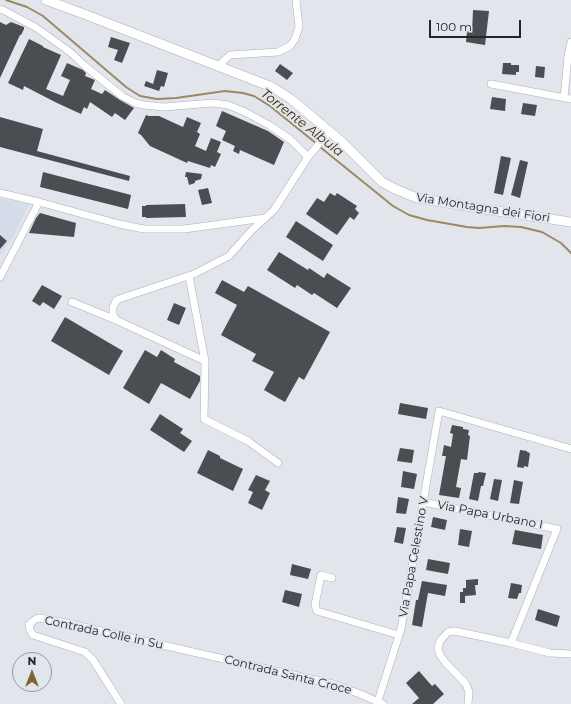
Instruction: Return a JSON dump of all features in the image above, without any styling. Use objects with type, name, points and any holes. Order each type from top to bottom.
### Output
[{"type":"main road","name":"Via Montagna dei Fiori","points":[[46,0],[272,88],[291,99],[327,135],[342,142],[382,182],[416,198],[571,222]]},
{"type":"street","points":[[218,66],[230,55],[278,52],[290,46],[297,36],[299,28],[296,0]]},
{"type":"street","points":[[0,9],[35,27],[70,52],[122,96],[135,103],[164,107],[213,103],[228,105],[270,125],[310,155]]},
{"type":"street","points":[[491,84],[568,99],[568,56],[571,42]]},
{"type":"street","points":[[116,320],[113,314],[113,308],[116,301],[119,299],[189,276],[229,256],[251,230],[274,210],[310,155],[327,135]]},
{"type":"street","points":[[0,193],[119,224],[144,229],[184,229],[265,218]]},
{"type":"street","points":[[0,277],[39,202]]},
{"type":"street","points":[[189,276],[205,360],[204,419],[248,441],[278,463]]},
{"type":"street","points":[[72,302],[205,360]]},
{"type":"street","name":"Via Papa Celestino V","points":[[380,703],[401,629],[439,411],[571,450]]},
{"type":"street","name":"Via Papa Urbano I","points":[[423,502],[557,529],[511,643]]},
{"type":"street","points":[[332,578],[321,575],[315,605],[317,611],[399,635]]},
{"type":"street","name":"Contrada Colle in Su","points":[[121,704],[93,660],[85,652],[33,635],[29,625],[36,619],[40,618],[214,657]]},
{"type":"street","points":[[468,704],[469,696],[466,684],[445,662],[440,655],[438,648],[440,641],[448,632],[455,631],[550,653],[571,654]]},
{"type":"street","name":"Contrada Santa Croce","points":[[214,657],[333,684],[380,703]]},
{"type":"shaded area","points":[[0,198],[29,204],[15,233],[0,256]]},
{"type":"building","points":[[473,10],[489,11],[485,45],[466,42],[467,31],[472,32]]},
{"type":"building","points":[[0,22],[6,25],[11,22],[24,27],[24,29],[0,78]]},
{"type":"building","points":[[111,37],[130,43],[122,63],[114,60],[118,50],[108,47]]},
{"type":"building","points":[[29,39],[61,55],[46,89],[63,96],[70,80],[61,76],[67,63],[83,70],[86,73],[85,76],[95,80],[91,89],[102,94],[105,90],[134,108],[125,120],[115,113],[112,117],[90,102],[87,109],[84,107],[81,114],[24,86],[23,90],[8,83]]},
{"type":"building","points":[[503,63],[519,65],[519,72],[516,72],[516,75],[502,74]]},
{"type":"building","points":[[280,64],[293,73],[287,80],[275,71]]},
{"type":"building","points":[[536,66],[545,67],[544,78],[535,77]]},
{"type":"building","points":[[157,70],[168,73],[164,87],[161,86],[159,91],[144,86],[146,81],[153,84]]},
{"type":"building","points":[[492,97],[506,99],[505,111],[490,109]]},
{"type":"building","points":[[523,103],[537,105],[535,116],[521,114]]},
{"type":"building","points":[[222,111],[268,131],[284,142],[274,165],[240,150],[239,154],[233,151],[235,146],[222,140],[226,131],[216,126]]},
{"type":"building","points":[[146,115],[159,116],[183,127],[187,117],[201,123],[197,132],[200,134],[195,146],[206,151],[211,138],[221,142],[217,152],[221,154],[215,167],[211,165],[210,168],[188,161],[187,163],[150,146],[138,133]]},
{"type":"building","points":[[0,117],[43,129],[37,151],[130,176],[129,181],[0,147]]},
{"type":"building","points":[[501,156],[511,158],[503,195],[494,193]]},
{"type":"building","points":[[520,160],[528,162],[520,198],[511,195]]},
{"type":"building","points":[[43,172],[131,195],[128,209],[40,187]]},
{"type":"building","points":[[186,172],[202,174],[201,179],[189,185],[187,177],[185,177]]},
{"type":"building","points":[[208,188],[212,203],[202,205],[198,190]]},
{"type":"building","points":[[330,193],[335,196],[337,193],[357,206],[355,209],[359,213],[354,220],[350,217],[337,235],[306,214],[317,198],[324,202]]},
{"type":"building","points":[[185,204],[186,217],[142,217],[142,206]]},
{"type":"building","points":[[40,213],[76,223],[74,237],[29,233]]},
{"type":"building","points":[[296,221],[333,245],[323,261],[286,237]]},
{"type":"building","points":[[0,235],[7,241],[0,249]]},
{"type":"building","points":[[279,252],[324,278],[327,273],[351,288],[337,308],[314,293],[312,295],[297,285],[295,288],[267,270]]},
{"type":"building","points":[[222,280],[244,292],[248,286],[330,332],[304,380],[299,377],[285,402],[264,390],[274,372],[252,361],[256,354],[221,335],[237,305],[215,293]]},
{"type":"building","points":[[42,285],[62,296],[54,309],[43,302],[40,306],[32,301]]},
{"type":"building","points":[[174,303],[186,308],[179,325],[167,320]]},
{"type":"building","points":[[65,317],[123,351],[109,375],[51,341]]},
{"type":"building","points":[[145,350],[157,357],[161,350],[175,359],[174,362],[200,376],[200,381],[190,399],[161,383],[149,404],[123,388]]},
{"type":"building","points":[[400,403],[428,408],[426,419],[398,414]]},
{"type":"building","points":[[160,414],[183,429],[180,433],[192,441],[184,452],[150,430]]},
{"type":"building","points":[[452,425],[469,430],[468,435],[470,436],[467,460],[461,459],[456,487],[461,488],[459,498],[439,495],[446,456],[442,456],[444,445],[451,447],[453,434],[450,433]]},
{"type":"building","points":[[400,448],[414,450],[412,463],[397,461]]},
{"type":"building","points":[[208,450],[220,456],[220,458],[243,469],[233,491],[197,473]]},
{"type":"building","points":[[520,450],[530,453],[528,467],[517,467]]},
{"type":"building","points":[[403,471],[417,474],[414,489],[401,487]]},
{"type":"building","points":[[474,473],[486,473],[483,486],[481,486],[478,501],[469,499]]},
{"type":"building","points":[[256,475],[270,481],[265,490],[270,493],[262,510],[248,503],[253,492],[248,490]]},
{"type":"building","points":[[494,479],[502,480],[498,501],[490,499]]},
{"type":"building","points":[[514,480],[523,482],[519,504],[510,503]]},
{"type":"building","points":[[398,497],[409,499],[406,514],[396,513]]},
{"type":"building","points":[[433,517],[447,520],[445,530],[431,527]]},
{"type":"building","points":[[397,527],[406,528],[403,544],[394,542]]},
{"type":"building","points":[[460,529],[472,531],[469,547],[458,545]]},
{"type":"building","points":[[515,530],[543,535],[541,549],[512,544]]},
{"type":"building","points":[[428,559],[450,563],[448,574],[426,570]]},
{"type":"building","points":[[292,564],[311,569],[308,579],[290,575]]},
{"type":"building","points":[[478,579],[478,585],[475,585],[476,595],[465,596],[465,603],[460,603],[460,592],[463,592],[463,588],[466,588],[466,580]]},
{"type":"building","points":[[422,581],[447,585],[445,596],[428,593],[422,627],[412,625],[416,600],[418,600]]},
{"type":"building","points":[[511,583],[522,585],[521,593],[519,593],[517,599],[508,598]]},
{"type":"building","points":[[285,590],[302,594],[299,607],[282,602]]},
{"type":"building","points":[[538,609],[560,616],[557,627],[535,620]]},
{"type":"building","points":[[419,671],[432,686],[435,684],[444,694],[433,704],[412,704],[419,698],[406,683]]},
{"type":"waterway","name":"Torrente Albula","points":[[6,0],[27,7],[43,16],[126,87],[140,96],[157,99],[176,98],[225,91],[243,93],[254,96],[270,106],[317,144]]},
{"type":"waterway","name":"Torrente Albula","points":[[320,147],[393,206],[409,215],[427,220],[467,227],[521,227],[542,232],[561,243],[571,253]]}]
